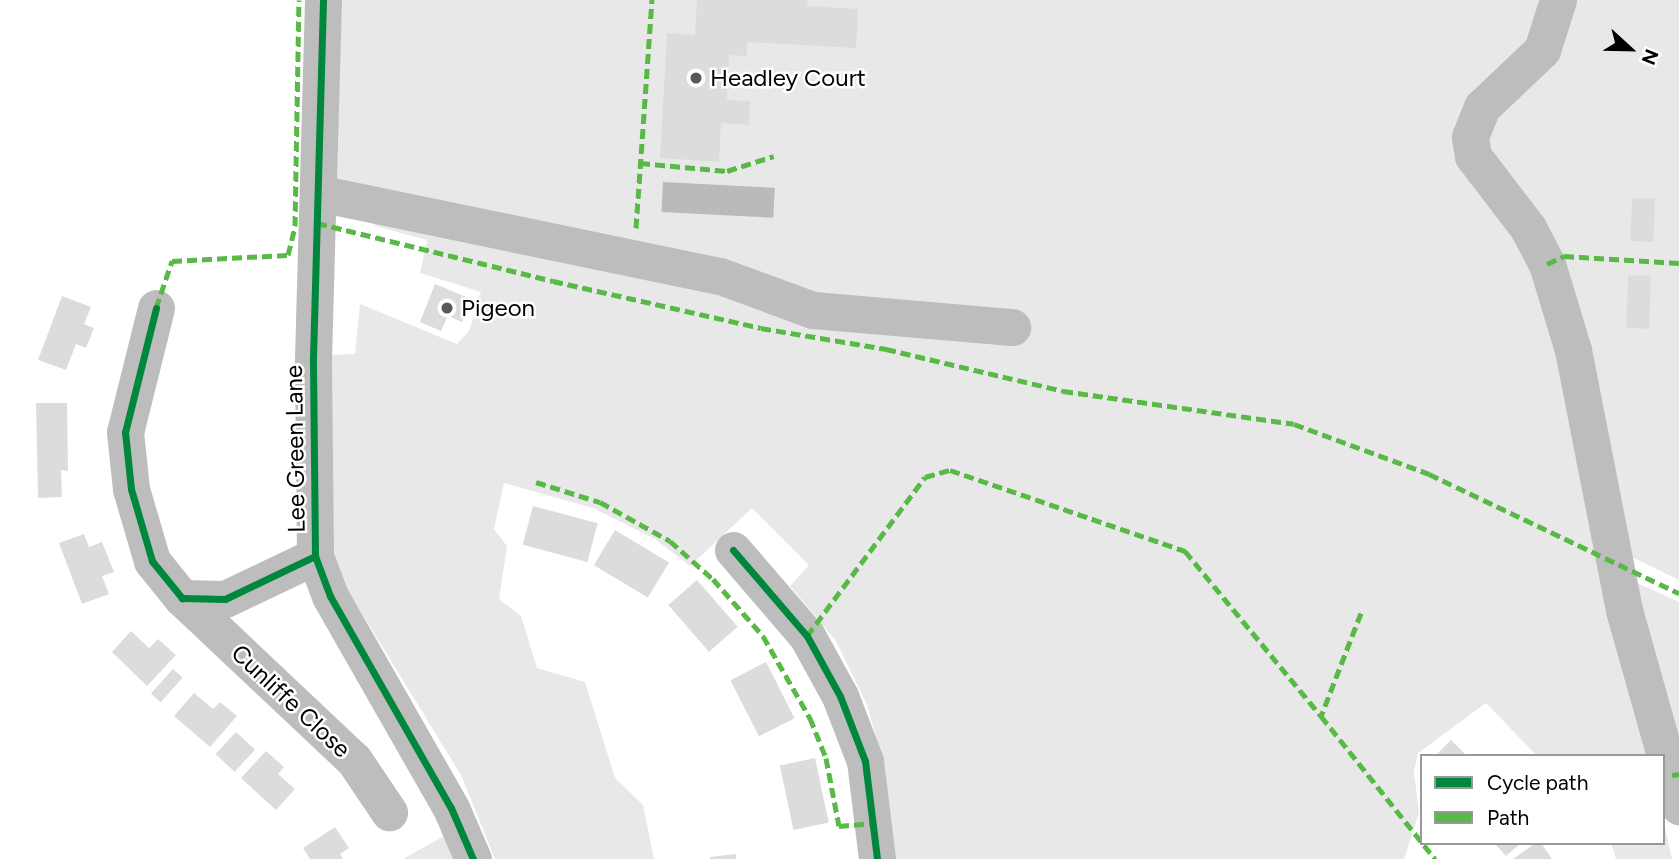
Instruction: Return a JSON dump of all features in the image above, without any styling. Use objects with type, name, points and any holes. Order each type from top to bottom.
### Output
[{"type":"street","name":"Lee Green Lane","points":[[323,0],[313,363],[315,556],[330,596],[451,808],[473,859]]},
{"type":"street","points":[[1558,0],[1542,50],[1482,107],[1470,137],[1472,156],[1528,228],[1547,264],[1573,350],[1624,610],[1664,754]]},
{"type":"street","points":[[318,194],[720,276],[813,310],[1012,327]]},
{"type":"street","name":"Cunliffe Close","points":[[156,308],[125,432],[131,489],[152,561],[182,598],[354,760],[389,812]]},
{"type":"street","points":[[733,550],[807,636],[840,696],[865,761],[877,859]]},
{"type":"street","points":[[182,598],[225,599],[315,556]]},
{"type":"street","points":[[1665,756],[1679,806]]},
{"type":"shaded area","points":[[338,0],[1679,0],[1679,580],[1632,557],[1649,754],[1535,754],[1486,703],[1418,753],[1414,772],[1419,813],[1404,859],[888,859],[886,772],[867,705],[836,641],[790,586],[809,565],[752,508],[690,566],[655,539],[593,508],[504,483],[494,529],[507,546],[499,599],[521,616],[537,668],[585,682],[615,778],[643,805],[654,859],[495,859],[461,775],[339,576],[324,497],[328,355],[355,354],[360,304],[457,344],[469,331],[481,292],[420,273],[427,240],[375,226],[379,189],[335,180]]},
{"type":"shaded area","points":[[663,182],[775,188],[773,218],[661,212]]},
{"type":"shaded area","points":[[1633,581],[1679,602],[1679,749]]},
{"type":"shaded area","points":[[1665,828],[1672,859],[1616,859],[1612,845],[1665,845]]},
{"type":"shaded area","points":[[444,836],[457,859],[403,859]]},
{"type":"building","name":"Headley Court","points":[[697,0],[808,0],[807,6],[858,9],[856,48],[747,42],[747,56],[729,55],[727,100],[750,101],[749,125],[721,123],[719,162],[660,158],[667,33],[695,35]]},
{"type":"building","points":[[1632,198],[1655,199],[1653,242],[1630,241]]},
{"type":"building","points":[[1628,275],[1651,276],[1649,329],[1626,328]]},
{"type":"building","name":"Pigeon","points":[[435,284],[471,299],[462,322],[448,316],[441,331],[420,322]]},
{"type":"building","points":[[62,296],[91,307],[84,324],[94,328],[86,348],[76,344],[66,370],[38,360]]},
{"type":"building","points":[[36,403],[67,403],[68,471],[61,470],[62,497],[38,498]]},
{"type":"building","points":[[533,506],[598,523],[587,562],[523,545]]},
{"type":"building","points":[[615,530],[669,562],[648,598],[594,565]]},
{"type":"building","points":[[84,534],[89,547],[102,542],[114,572],[102,576],[109,594],[82,604],[59,543]]},
{"type":"building","points":[[697,580],[738,627],[709,652],[668,605]]},
{"type":"building","points":[[131,631],[149,648],[158,639],[176,655],[147,686],[112,652]]},
{"type":"building","points":[[766,662],[795,718],[759,736],[730,680]]},
{"type":"building","points":[[173,669],[183,678],[161,702],[151,694]]},
{"type":"building","points":[[194,693],[213,709],[220,702],[237,716],[210,747],[174,716]]},
{"type":"building","points":[[236,732],[255,750],[235,772],[216,754]]},
{"type":"building","points":[[1451,740],[1465,754],[1437,754]]},
{"type":"building","points":[[266,751],[284,767],[278,774],[295,789],[276,810],[241,778]]},
{"type":"building","points":[[815,758],[829,823],[794,830],[780,765]]},
{"type":"building","points":[[335,827],[349,848],[340,854],[343,859],[310,859],[303,848]]},
{"type":"building","points":[[1496,845],[1519,845],[1506,856]]},
{"type":"building","points":[[1533,845],[1542,845],[1552,859],[1513,859]]},
{"type":"building","points":[[736,854],[736,859],[710,859],[710,857]]},
{"type":"marked path","points":[[156,308],[172,261],[288,255],[295,226],[299,0]]},
{"type":"marked path","points":[[636,228],[652,0]]},
{"type":"marked path","points":[[640,163],[727,171],[774,156]]},
{"type":"marked path","points":[[317,223],[553,281],[761,328],[886,349],[1063,391],[1294,424],[1429,474],[1679,593]]},
{"type":"marked path","points":[[1547,264],[1564,256],[1679,263]]},
{"type":"marked path","points":[[807,636],[925,477],[950,470],[1185,551],[1321,716]]},
{"type":"marked path","points":[[536,482],[600,502],[670,541],[713,579],[763,636],[810,718],[826,758],[839,826],[876,823]]},
{"type":"marked path","points":[[1361,613],[1321,716],[1420,840]]},
{"type":"marked path","points":[[1672,775],[1679,774]]},
{"type":"marked path","points":[[1424,845],[1435,859]]},
{"type":"cycle path","points":[[323,0],[313,363],[315,556],[330,596],[451,808],[473,859]]},
{"type":"cycle path","points":[[156,308],[125,432],[131,489],[152,561],[182,598],[225,599],[315,556]]},
{"type":"cycle path","points":[[733,550],[807,636],[840,696],[865,761],[877,859]]},
{"type":"place","name":"Headley Court","points":[[696,78]]},
{"type":"place","name":"Pigeon","points":[[447,308]]}]
